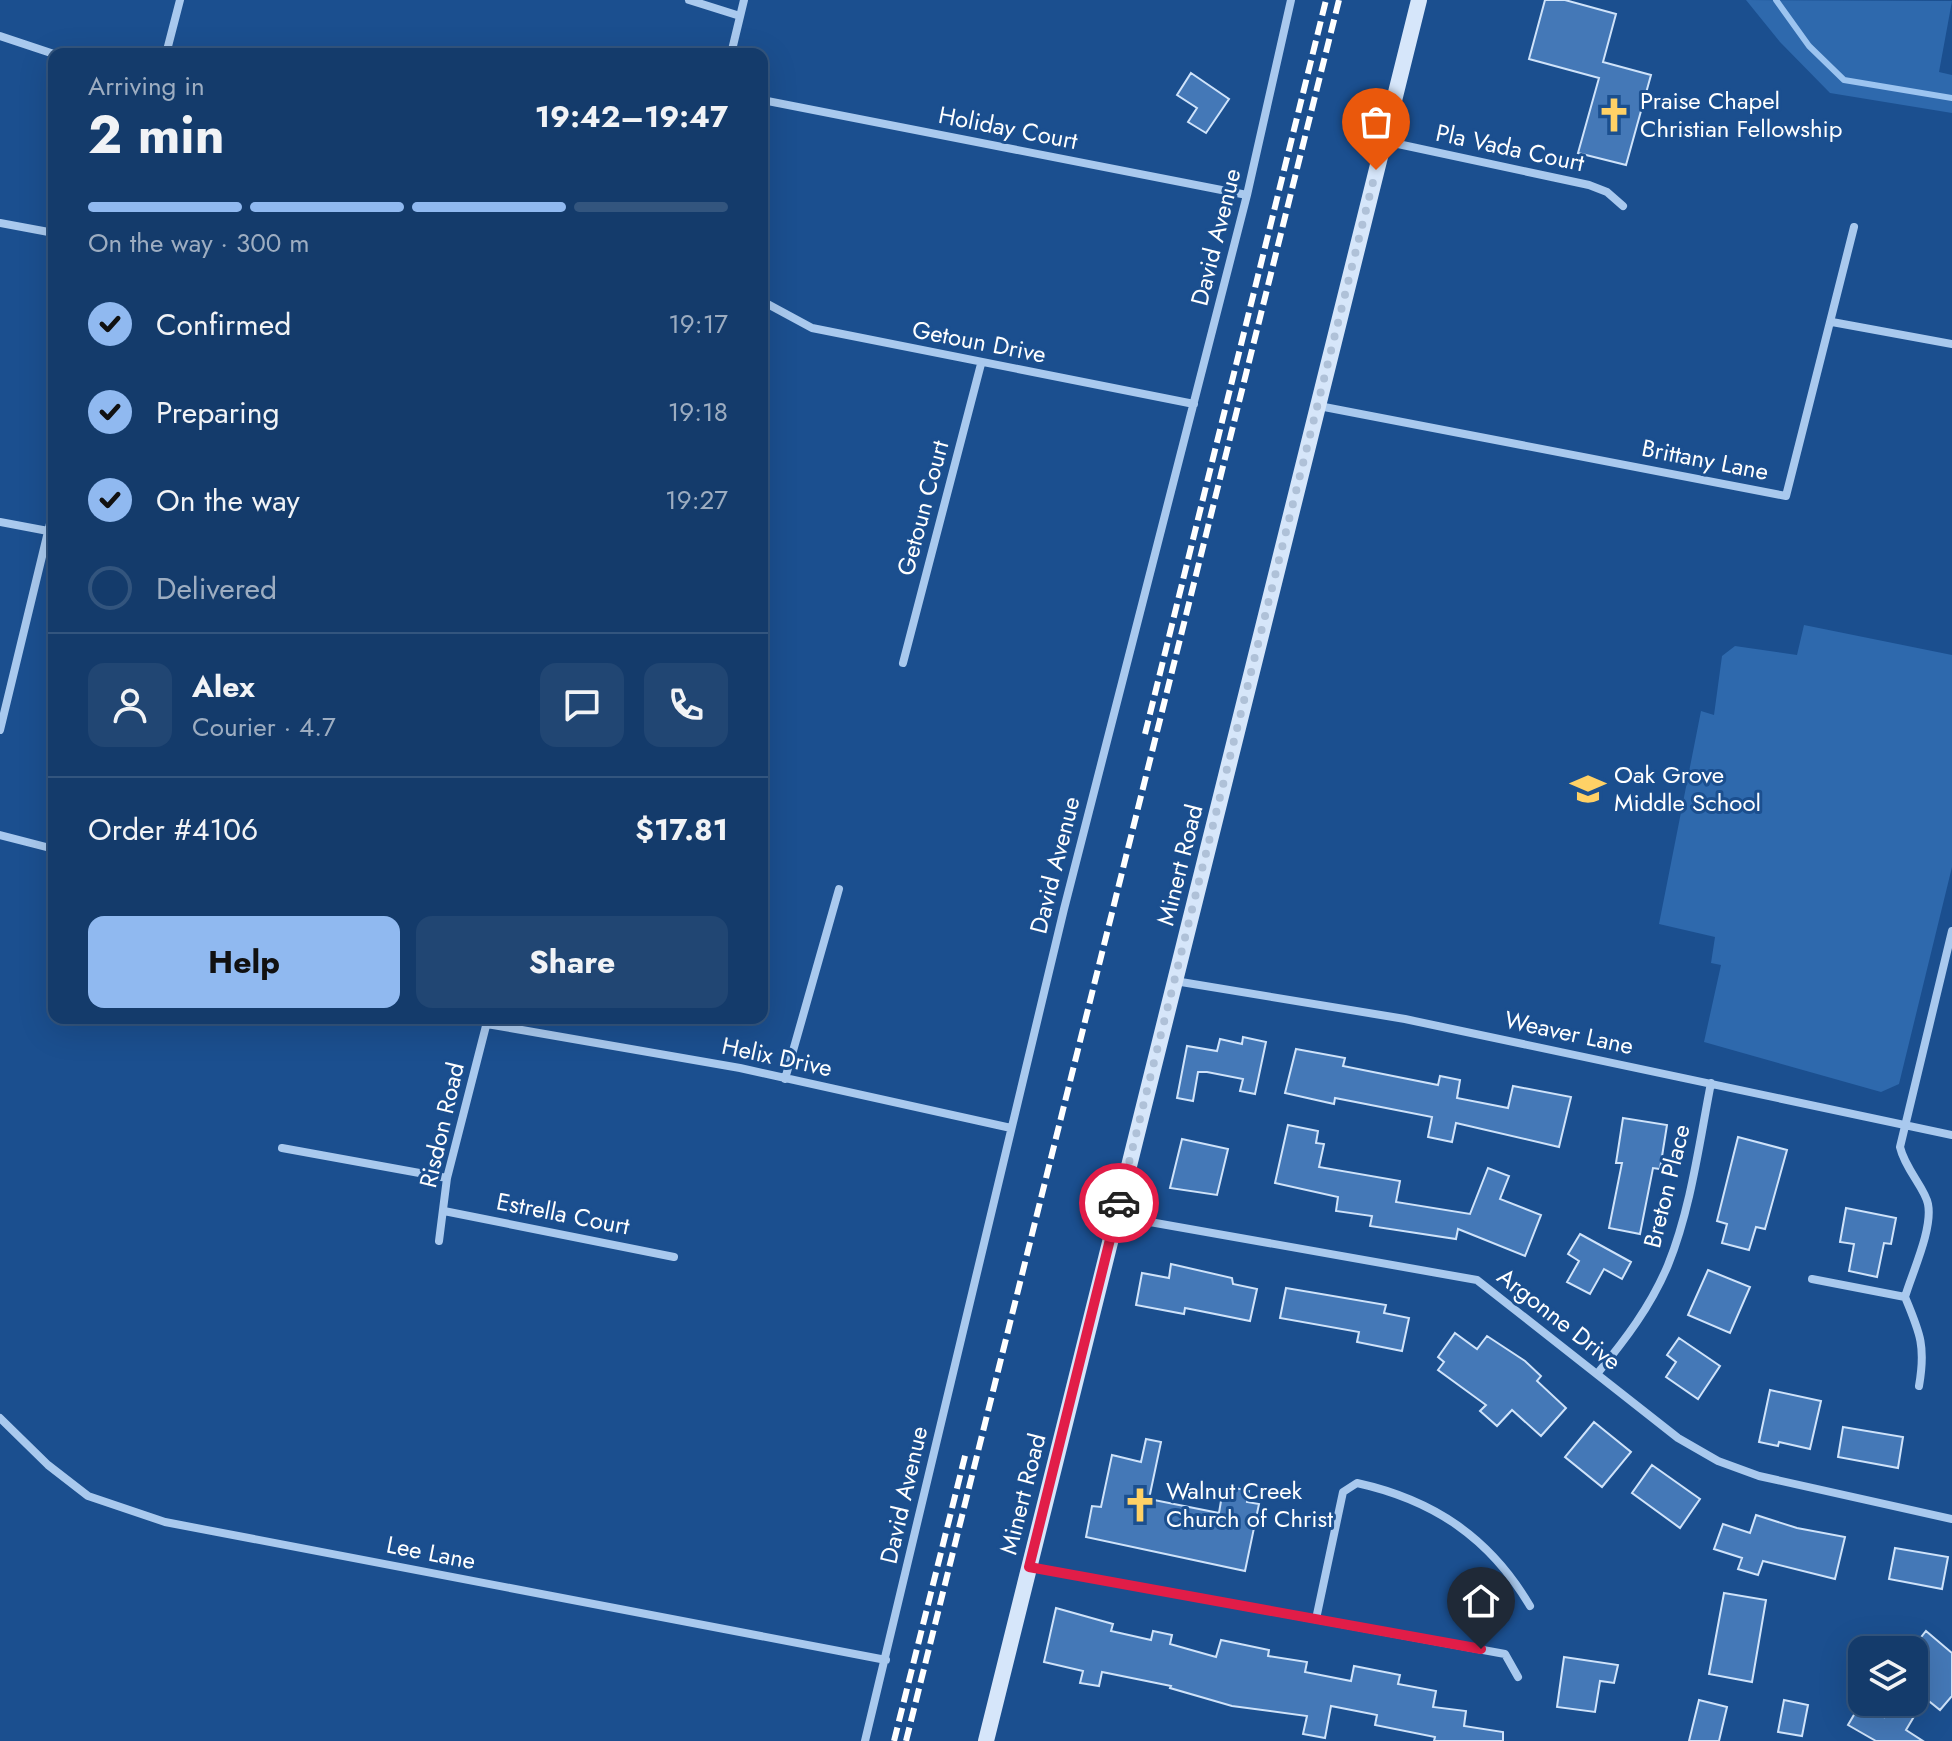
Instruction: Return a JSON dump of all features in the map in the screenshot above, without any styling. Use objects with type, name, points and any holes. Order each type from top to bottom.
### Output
[{"type":"street","points":[[168,48],[180,0]]},
{"type":"street","points":[[689,0],[740,16]]},
{"type":"street","points":[[732,48],[744,0]]},
{"type":"street","name":"David Avenue","points":[[865,1741],[1011,1128],[1247,195],[1291,0]]},
{"type":"street","name":"Minert Road","points":[[986,1741],[1419,0]]},
{"type":"street","points":[[0,36],[48,52]]},
{"type":"street","name":"Holiday Court","points":[[768,101],[1247,195]]},
{"type":"street","name":"Pla Vada Court","points":[[1384,141],[1589,185],[1607,192],[1623,206]]},
{"type":"street","points":[[0,223],[48,232]]},
{"type":"street","points":[[1854,227],[1832,322],[1952,344]]},
{"type":"street","name":"Getoun Drive","points":[[768,304],[812,328],[1194,404]]},
{"type":"street","name":"Brittany Lane","points":[[1319,406],[1786,496],[1832,322]]},
{"type":"street","name":"Getoun Court","points":[[903,663],[981,364]]},
{"type":"street","points":[[0,522],[48,531],[0,730]]},
{"type":"street","points":[[0,835],[48,847]]},
{"type":"street","points":[[785,1079],[839,889]]},
{"type":"street","points":[[1919,1386],[1925,1355],[1922,1338],[1905,1297],[1924,1241],[1928,1203],[1903,1163],[1900,1147],[1952,931]]},
{"type":"street","name":"Weaver Lane","points":[[1175,981],[1405,1019],[1952,1135]]},
{"type":"street","name":"Risdon Road","points":[[439,1241],[447,1178],[486,1024]]},
{"type":"street","name":"Helix Drive","points":[[502,1024],[785,1079],[1011,1128]]},
{"type":"street","name":"Breton Place","points":[[1597,1374],[1646,1309],[1668,1265],[1685,1213],[1711,1083]]},
{"type":"street","points":[[282,1148],[447,1178]]},
{"type":"street","name":"Estrella Court","points":[[444,1211],[674,1257]]},
{"type":"street","name":"Argonne Drive","points":[[1116,1216],[1477,1280],[1678,1438],[1718,1461],[1759,1476],[1952,1519]]},
{"type":"street","points":[[1812,1279],[1905,1297]]},
{"type":"street","name":"Lee Lane","points":[[0,1418],[48,1465],[88,1496],[165,1522],[886,1660]]},
{"type":"street","points":[[1316,1619],[1343,1492],[1357,1483],[1400,1493],[1453,1521],[1511,1573],[1530,1606]]},
{"type":"street","points":[[1029,1567],[1505,1654],[1518,1677]]},
{"type":"shaded area","points":[[1746,0],[1952,1],[1939,72],[1952,75],[1952,113],[1830,93],[1780,42]]},
{"type":"shaded area","points":[[1804,625],[1952,655],[1952,867],[1899,1084],[1881,1092],[1704,1042],[1721,965],[1711,963],[1715,937],[1659,924],[1701,711],[1714,715],[1722,656],[1735,646],[1797,655]]},
{"type":"building","name":"Praise Chapel Christian Fellowship","points":[[1545,0],[1565,0],[1616,14],[1603,62],[1651,75],[1626,165],[1578,153],[1599,78],[1529,59]]},
{"type":"building","points":[[1191,73],[1229,99],[1206,133],[1188,122],[1197,108],[1177,95]]},
{"type":"building","points":[[1243,1037],[1266,1042],[1255,1094],[1240,1091],[1243,1079],[1198,1072],[1193,1101],[1177,1098],[1187,1046],[1217,1051],[1220,1039],[1242,1044]]},
{"type":"building","points":[[1296,1049],[1345,1058],[1343,1066],[1438,1085],[1440,1076],[1460,1080],[1457,1098],[1508,1108],[1513,1086],[1571,1097],[1559,1147],[1456,1123],[1452,1142],[1428,1137],[1432,1117],[1335,1098],[1334,1104],[1285,1093]]},
{"type":"building","points":[[1623,1118],[1667,1125],[1660,1169],[1653,1168],[1640,1234],[1609,1228],[1622,1163],[1616,1163]]},
{"type":"building","points":[[1288,1125],[1318,1131],[1316,1143],[1324,1144],[1319,1167],[1400,1181],[1396,1202],[1470,1214],[1488,1168],[1509,1176],[1500,1199],[1541,1215],[1525,1256],[1458,1229],[1456,1239],[1370,1226],[1372,1216],[1336,1211],[1338,1197],[1275,1183]]},
{"type":"building","points":[[1738,1137],[1787,1150],[1765,1229],[1756,1227],[1749,1250],[1722,1243],[1727,1224],[1717,1221]]},
{"type":"building","points":[[1182,1139],[1228,1149],[1217,1195],[1170,1188]]},
{"type":"building","points":[[1846,1208],[1896,1218],[1891,1244],[1884,1243],[1877,1277],[1849,1271],[1854,1244],[1840,1242]]},
{"type":"building","points":[[1580,1234],[1631,1262],[1622,1279],[1604,1269],[1590,1294],[1567,1282],[1579,1261],[1568,1254]]},
{"type":"building","points":[[1171,1264],[1232,1278],[1233,1284],[1257,1289],[1250,1321],[1185,1308],[1184,1314],[1136,1305],[1142,1273],[1169,1278]]},
{"type":"building","points":[[1708,1270],[1750,1287],[1730,1333],[1688,1315]]},
{"type":"building","points":[[1286,1288],[1386,1305],[1384,1313],[1409,1318],[1402,1351],[1357,1342],[1359,1332],[1280,1318]]},
{"type":"building","points":[[1455,1333],[1477,1349],[1487,1336],[1525,1361],[1541,1376],[1537,1381],[1566,1408],[1541,1436],[1512,1410],[1497,1426],[1480,1411],[1486,1405],[1438,1370],[1444,1362],[1438,1357]]},
{"type":"building","points":[[1679,1338],[1720,1366],[1698,1399],[1666,1377],[1676,1362],[1667,1355]]},
{"type":"building","points":[[1770,1390],[1821,1401],[1810,1449],[1779,1442],[1778,1446],[1759,1442]]},
{"type":"building","points":[[1594,1422],[1631,1452],[1602,1487],[1565,1457]]},
{"type":"building","points":[[1843,1427],[1903,1437],[1898,1468],[1838,1457]]},
{"type":"building","name":"Walnut Creek Church of Christ","points":[[1146,1439],[1161,1442],[1149,1499],[1219,1513],[1222,1495],[1233,1498],[1235,1488],[1249,1491],[1247,1502],[1259,1504],[1245,1571],[1086,1537],[1092,1506],[1101,1507],[1112,1455],[1141,1462]]},
{"type":"building","points":[[1652,1465],[1700,1499],[1680,1528],[1632,1493]]},
{"type":"building","points":[[1756,1515],[1797,1528],[1845,1537],[1835,1579],[1763,1561],[1758,1575],[1738,1569],[1742,1558],[1714,1549],[1723,1524],[1750,1533]]},
{"type":"building","points":[[1895,1548],[1948,1557],[1942,1589],[1889,1579]]},
{"type":"building","points":[[1724,1593],[1766,1600],[1752,1682],[1709,1674]]},
{"type":"building","points":[[1056,1608],[1113,1624],[1111,1631],[1151,1640],[1153,1631],[1172,1635],[1170,1644],[1216,1657],[1221,1640],[1269,1650],[1268,1656],[1307,1662],[1305,1672],[1351,1681],[1354,1666],[1400,1675],[1398,1684],[1436,1691],[1433,1707],[1466,1711],[1464,1726],[1503,1732],[1503,1741],[1434,1741],[1435,1737],[1375,1725],[1377,1715],[1331,1706],[1325,1738],[1303,1734],[1307,1716],[1232,1706],[1171,1686],[1102,1672],[1099,1686],[1080,1683],[1083,1671],[1044,1662]]},
{"type":"building","points":[[1926,1631],[1952,1653],[1952,1696],[1940,1710],[1928,1700],[1928,1636],[1922,1636]]},
{"type":"building","points":[[1564,1657],[1618,1665],[1614,1683],[1600,1681],[1595,1712],[1557,1707]]},
{"type":"building","points":[[1699,1700],[1727,1707],[1719,1741],[1689,1741]]},
{"type":"building","points":[[1784,1700],[1808,1705],[1802,1736],[1778,1732]]},
{"type":"building","points":[[1853,1716],[1914,1716],[1906,1730],[1923,1741],[1876,1741],[1848,1725]]},
{"type":"waterway","points":[[1776,0],[1809,46],[1844,80],[1952,98]]},
{"type":"railway","points":[[1145,734],[1326,0]]},
{"type":"railway","points":[[906,1741],[1339,0]]},
{"type":"railway","points":[[894,1741],[966,1452]]},
{"type":"way so far","points":[[1119,1203],[1376,170]]},
{"type":"place","name":"Praise Chapel Christian Fellowship","points":[[1614,115]]},
{"type":"place","name":"Oak Grove Middle School","points":[[1588,789]]},
{"type":"place","name":"Walnut Creek Church of Christ","points":[[1140,1505]]},
{"type":"route","points":[[1119,1203],[1029,1567],[1481,1649]]}]
